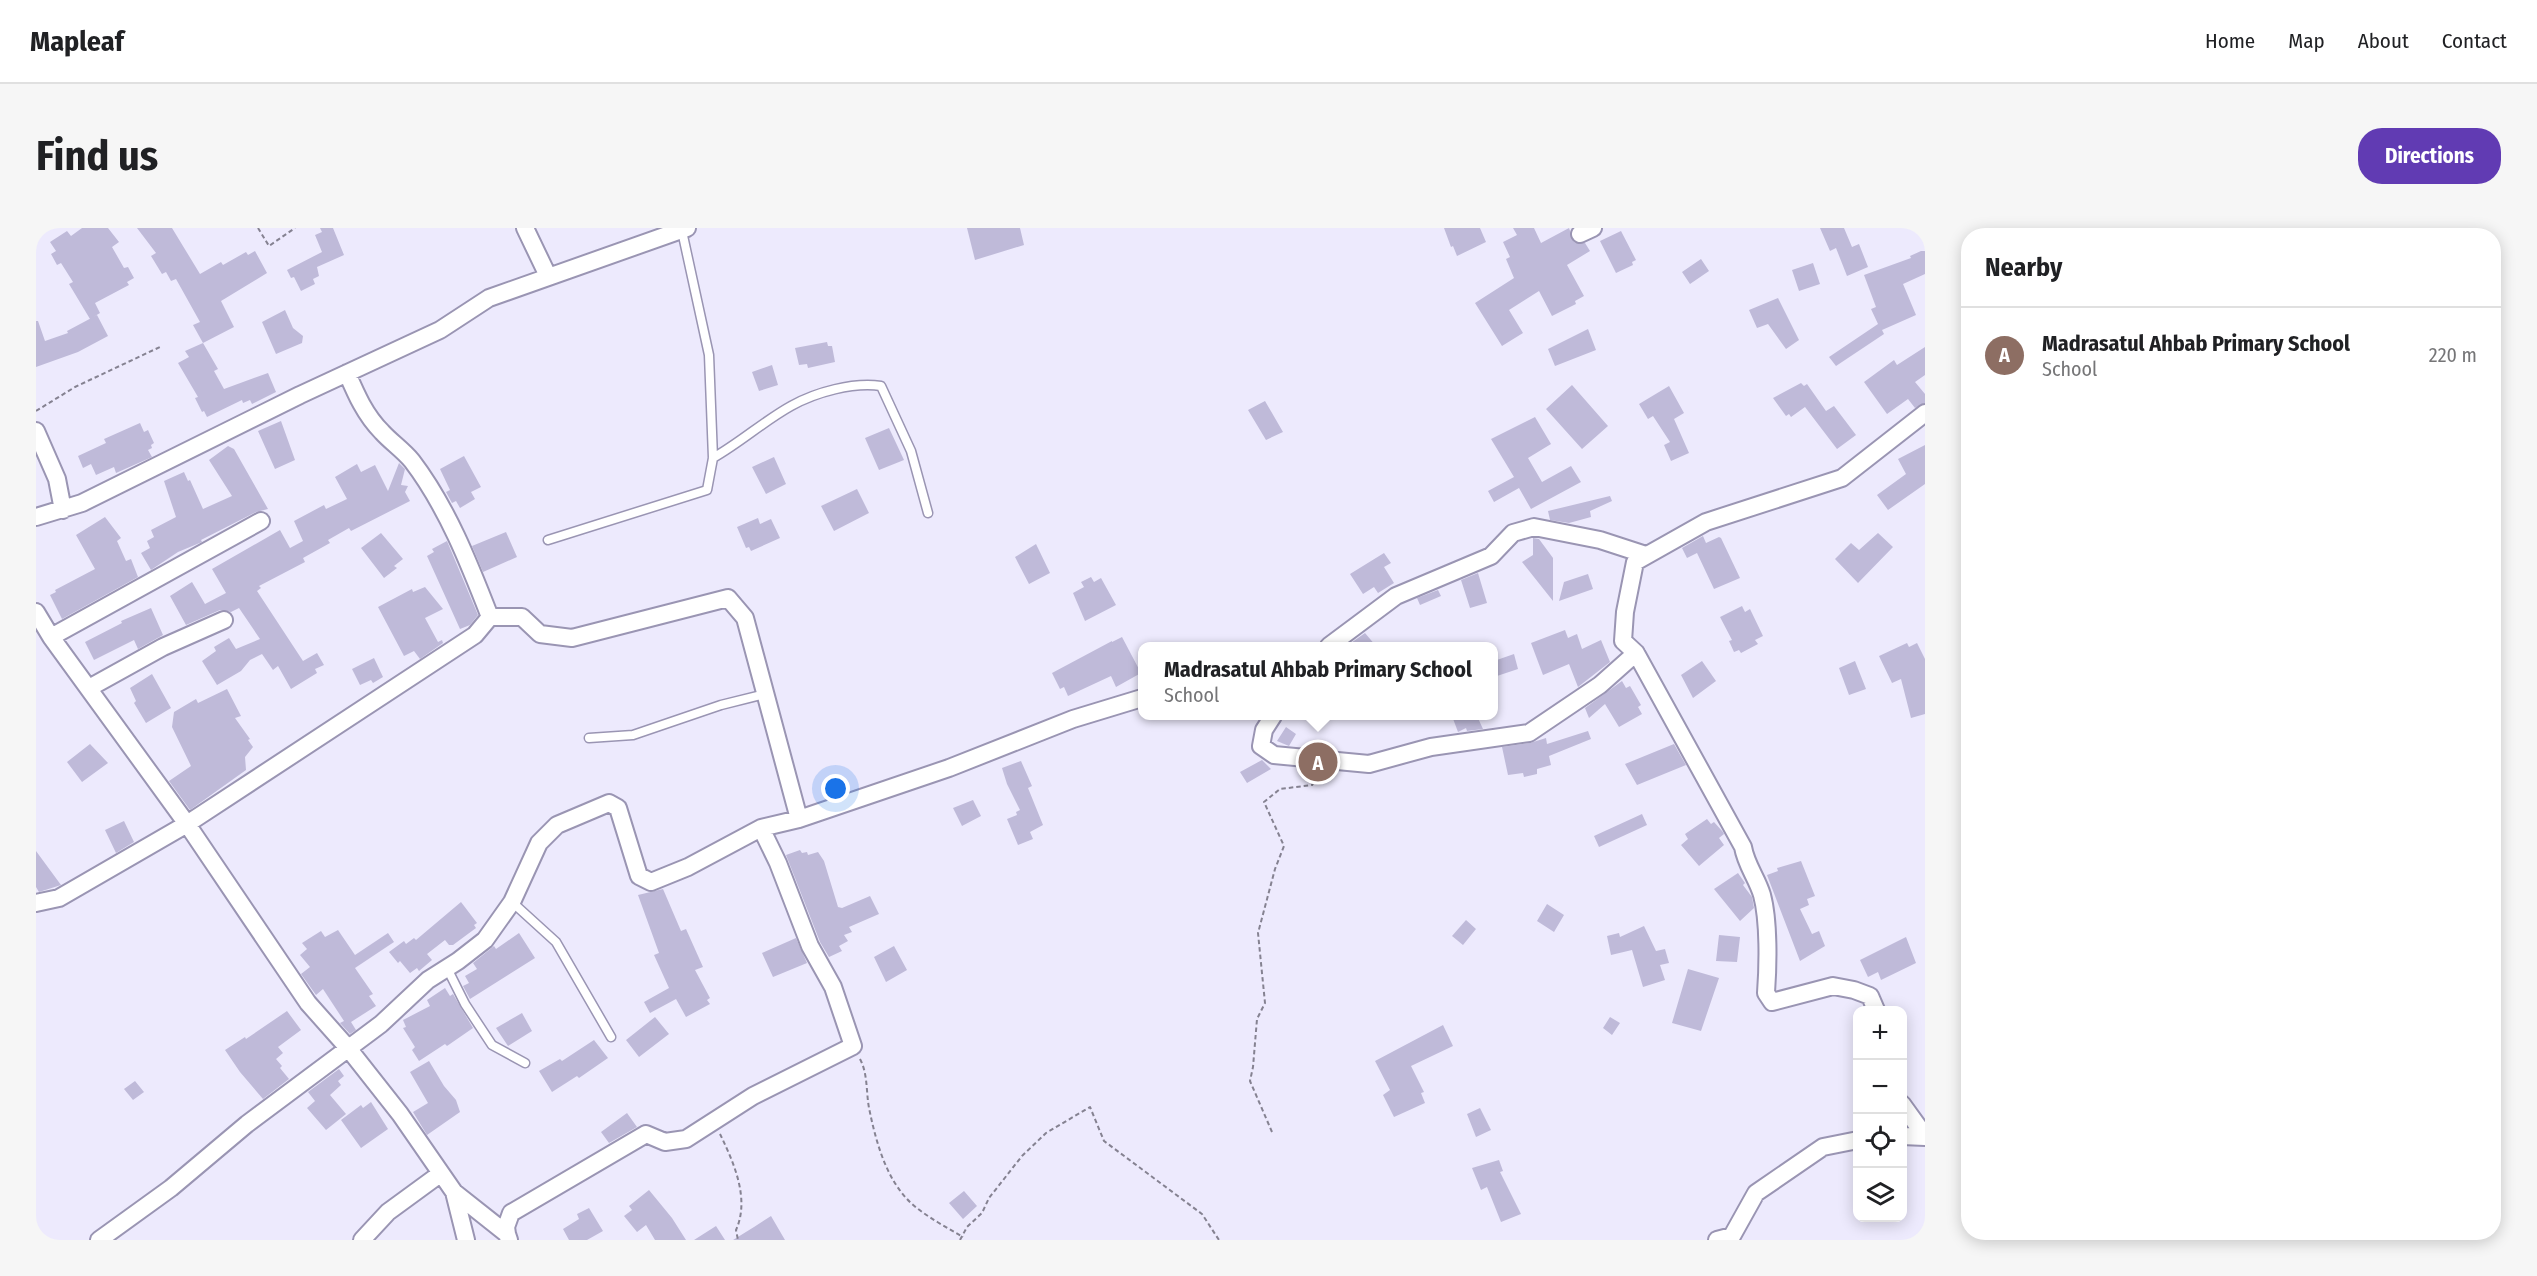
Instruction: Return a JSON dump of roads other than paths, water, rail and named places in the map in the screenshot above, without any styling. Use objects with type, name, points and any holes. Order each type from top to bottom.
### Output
[{"type":"street","points":[[525,228],[548,276]]},
{"type":"street","points":[[36,517],[82,503],[180,453],[440,330],[489,298],[684,229]]},
{"type":"street","points":[[348,373],[360,404],[380,430],[411,460],[433,495],[461,545],[490,617]]},
{"type":"street","points":[[1874,1006],[1870,996],[1833,986],[1772,1002],[1766,993],[1766,915],[1755,876],[1745,862],[1743,848],[1636,653],[1623,641],[1625,612],[1635,562],[1706,522],[1842,478],[1925,413]]},
{"type":"street","points":[[36,431],[57,479],[63,510]]},
{"type":"street","points":[[51,637],[261,521]]},
{"type":"street","points":[[1334,642],[1396,596],[1491,556],[1513,533],[1534,527],[1600,540],[1646,555]]},
{"type":"street","points":[[490,617],[522,617],[540,634],[572,638],[728,598],[745,618],[799,819]]},
{"type":"street","points":[[36,612],[51,637],[187,824],[308,1003],[348,1048],[400,1114],[454,1192],[508,1237]]},
{"type":"street","points":[[36,903],[59,898],[187,824],[475,635],[490,617]]},
{"type":"street","points":[[89,688],[163,647],[224,620]]},
{"type":"street","points":[[1270,720],[1264,730],[1261,746],[1274,755],[1369,764],[1431,747],[1529,733],[1600,684],[1636,653]]},
{"type":"street","points":[[99,1240],[171,1188],[247,1124],[381,1024],[428,980],[447,969],[485,940],[512,902],[539,843],[557,825],[609,803],[618,808],[639,876],[651,882],[688,867],[761,828],[799,819],[950,768],[1073,719],[1138,700]]},
{"type":"street","points":[[508,1237],[506,1227],[511,1214],[632,1141],[646,1134],[665,1142],[686,1139],[753,1096],[853,1046],[833,987],[810,946],[778,863],[761,828]]},
{"type":"street","points":[[1907,1111],[1925,1137]]},
{"type":"street","points":[[1907,1136],[1925,1137]]},
{"type":"street","points":[[1717,1240],[1732,1236],[1756,1193],[1823,1147],[1853,1141]]},
{"type":"street","points":[[362,1240],[388,1212],[440,1174]]},
{"type":"street","points":[[454,1192],[466,1240]]},
{"type":"lane","points":[[548,540],[707,490],[713,458],[710,355],[684,229]]},
{"type":"lane","points":[[713,458],[741,442],[792,405],[823,393],[866,384],[881,386],[911,451],[928,513]]},
{"type":"lane","points":[[589,738],[633,735],[721,705],[765,694]]},
{"type":"lane","points":[[512,902],[556,942],[611,1037]]},
{"type":"lane","points":[[447,969],[465,1004],[492,1045],[525,1063]]},
{"type":"place","name":"Madrasatul Ahbab Primary School","points":[[1318,762]]}]
